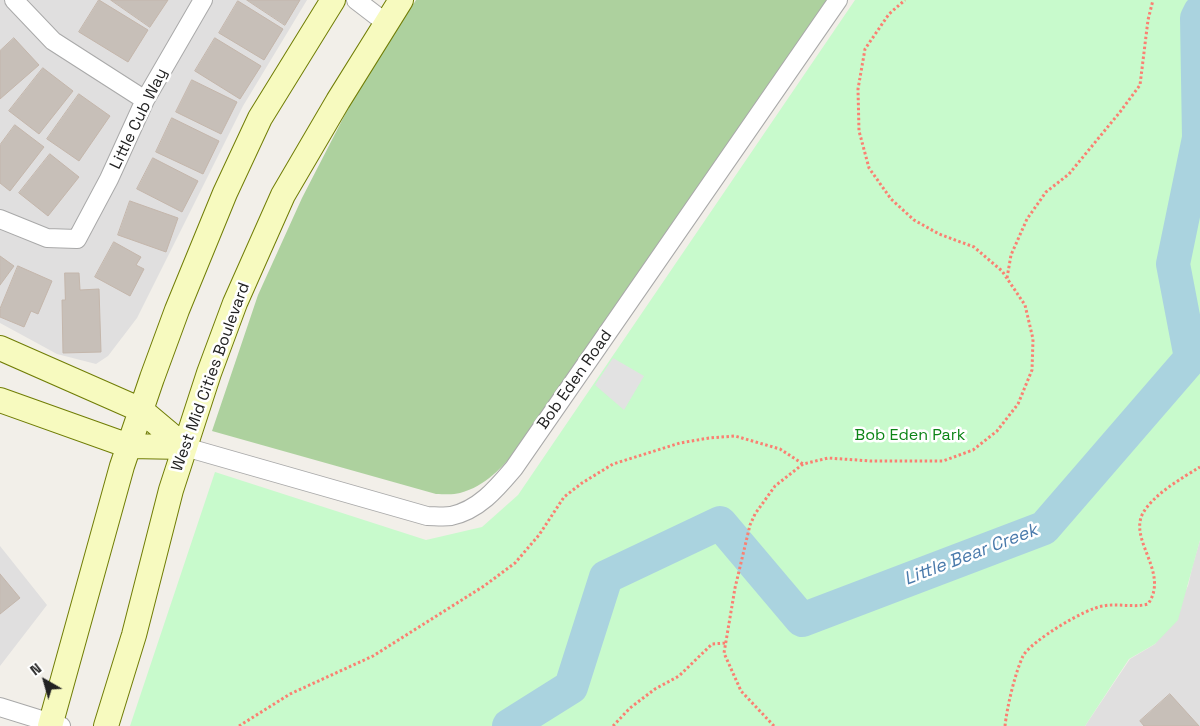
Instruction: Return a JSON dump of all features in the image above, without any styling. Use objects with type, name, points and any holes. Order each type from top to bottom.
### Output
[{"type":"main road","points":[[54,725],[129,446],[177,310],[225,192],[260,118],[333,0]]},
{"type":"main road","name":"West Mid Cities Boulevard","points":[[106,726],[134,635],[171,490],[209,373],[235,303],[283,195],[401,0]]},
{"type":"main road","points":[[0,348],[141,410],[185,447]]},
{"type":"main road","points":[[0,400],[129,446],[185,447]]},
{"type":"street","points":[[14,0],[53,41],[145,100]]},
{"type":"street","name":"Little Cub Way","points":[[0,219],[47,238],[77,239],[109,179],[145,100],[202,0]]},
{"type":"street","points":[[356,0],[386,23]]},
{"type":"street","name":"Bob Eden Road","points":[[185,447],[427,516],[451,516],[474,506],[490,496],[514,468],[838,0]]},
{"type":"street","points":[[0,707],[54,725]]},
{"type":"path","points":[[774,726],[741,691],[724,653],[735,588],[750,525],[755,514],[775,486],[802,464],[828,458],[943,461],[973,450],[997,431],[1018,404],[1032,370],[1033,339],[1025,305],[1002,271],[974,247],[940,234],[914,220],[891,199],[869,168],[858,122],[858,89],[865,49],[889,14],[905,0]]},
{"type":"path","points":[[1006,278],[1011,255],[1027,219],[1046,192],[1069,174],[1140,85],[1148,20],[1153,0]]},
{"type":"path","points":[[240,726],[290,694],[373,656],[484,586],[515,562],[539,535],[564,497],[582,483],[613,464],[680,443],[734,436],[780,449],[802,464]]},
{"type":"path","points":[[1004,726],[1007,708],[1023,656],[1028,648],[1065,623],[1102,606],[1138,607],[1148,604],[1154,596],[1156,582],[1140,528],[1142,514],[1151,502],[1179,479],[1200,467]]},
{"type":"path","points":[[613,726],[630,708],[655,689],[679,676],[712,644],[726,643]]},
{"type":"shaded area","points":[[0,0],[307,0],[243,106],[137,318],[108,356],[96,364],[57,354],[0,323]]},
{"type":"shaded area","points":[[613,358],[644,376],[624,410],[595,385]]},
{"type":"shaded area","points":[[1200,540],[1200,726],[1085,726],[1130,659],[1155,644],[1188,586]]},
{"type":"shaded area","points":[[0,546],[47,605],[0,666]]},
{"type":"green space","points":[[416,0],[830,0],[519,448],[486,481],[469,490],[454,494],[436,494],[212,431],[258,295],[302,198],[353,99]]},
{"type":"green space","name":"Bob Eden Park","points":[[855,0],[1200,0],[1200,540],[1178,620],[1155,644],[1129,659],[1085,726],[130,726],[215,472],[426,540],[482,527],[518,495]]},
{"type":"building","points":[[99,0],[148,30],[128,62],[79,32]]},
{"type":"building","points":[[111,0],[168,0],[150,27]]},
{"type":"building","points":[[247,0],[300,0],[285,25]]},
{"type":"building","points":[[238,1],[283,29],[264,60],[219,33]]},
{"type":"building","points":[[14,38],[39,65],[0,99],[0,51]]},
{"type":"building","points":[[215,38],[261,66],[240,99],[195,71]]},
{"type":"building","points":[[43,68],[73,91],[39,134],[9,111]]},
{"type":"building","points":[[192,80],[237,102],[221,134],[176,112]]},
{"type":"building","points":[[79,94],[110,116],[79,161],[47,139]]},
{"type":"building","points":[[172,118],[219,141],[203,174],[156,152]]},
{"type":"building","points":[[15,125],[44,147],[10,191],[0,183],[0,145]]},
{"type":"building","points":[[50,154],[79,177],[48,216],[19,193]]},
{"type":"building","points":[[153,158],[198,181],[182,212],[137,189]]},
{"type":"building","points":[[130,201],[178,218],[166,252],[118,235]]},
{"type":"building","points":[[114,242],[141,257],[136,265],[144,269],[130,296],[95,277]]},
{"type":"building","points":[[0,256],[14,266],[0,285]]},
{"type":"building","points":[[18,266],[52,281],[38,314],[31,311],[24,327],[0,317],[0,309]]},
{"type":"building","points":[[65,273],[79,273],[80,290],[99,289],[101,352],[63,353],[62,300],[65,300]]},
{"type":"building","points":[[0,574],[20,598],[0,614]]},
{"type":"building","points":[[1170,694],[1199,726],[1144,726],[1140,721]]},
{"type":"waterway","name":"Little Bear Creek","points":[[509,726],[571,687],[606,577],[720,523],[802,620],[1044,528],[1191,358],[1173,264],[1199,138],[1197,18],[1200,12]]}]
